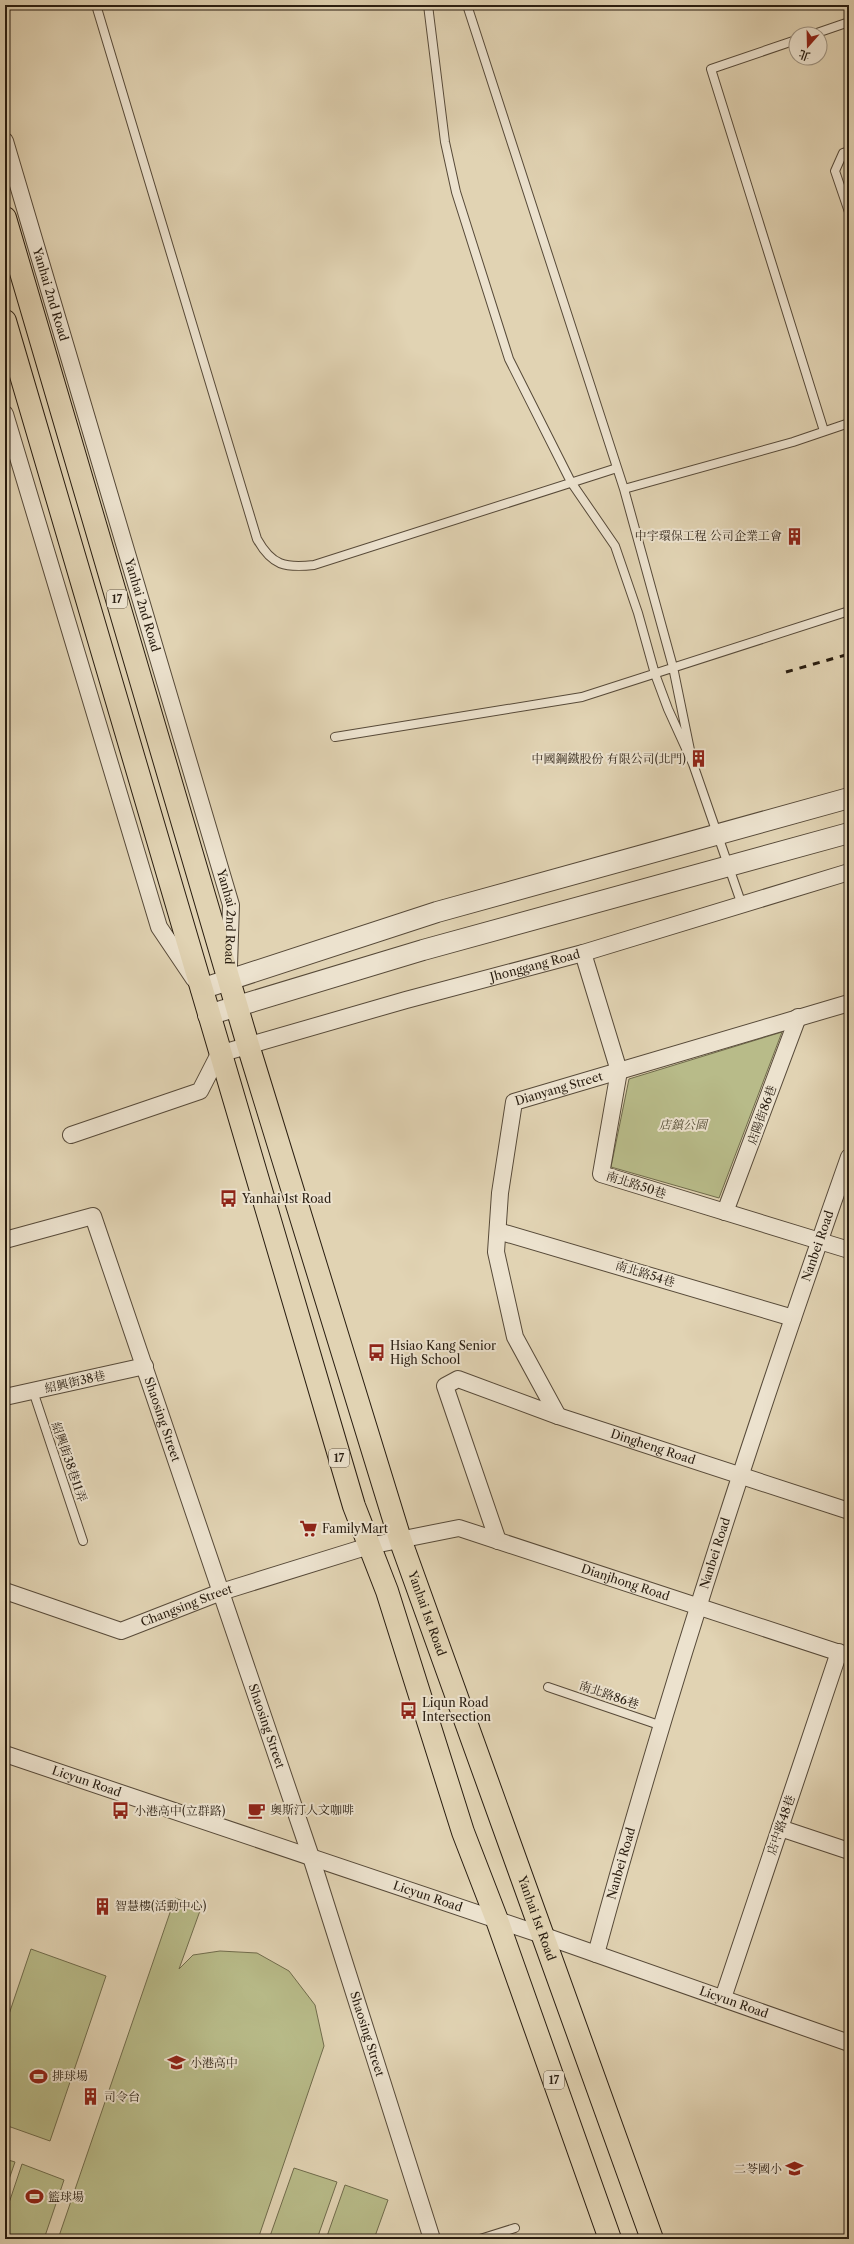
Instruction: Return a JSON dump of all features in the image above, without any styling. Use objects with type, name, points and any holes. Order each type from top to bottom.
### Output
[{"type":"main road","name":"Yanhai 2nd Road","points":[[5,218],[229,979]]},
{"type":"main road","name":"17","points":[[5,321],[219,1054],[354,1506],[387,1591],[463,1832],[497,1920],[610,2239]]},
{"type":"main road","name":"Yanhai 1st Road","points":[[229,979],[400,1539],[652,2239]]},
{"type":"street","name":"Yanhai 2nd Road","points":[[6,151],[231,904],[229,979]]},
{"type":"street","points":[[5,414],[159,927],[201,989],[437,912],[849,798]]},
{"type":"street","points":[[208,1014],[423,950],[849,833]]},
{"type":"street","name":"Jhonggang Road","points":[[219,1054],[406,1000],[583,953],[849,872]]},
{"type":"street","name":"南北路50巷","points":[[583,953],[619,1071],[601,1174],[849,1250]]},
{"type":"street","name":"Dianyang Street","points":[[558,1416],[515,1337],[496,1252],[500,1193],[514,1102],[849,1003]]},
{"type":"street","name":"店陽街86巷","points":[[725,1212],[798,1017]]},
{"type":"street","points":[[70,1135],[200,1091],[219,1054]]},
{"type":"street","name":"Nanbei Road","points":[[596,1954],[629,1834],[700,1606],[793,1318],[849,1157]]},
{"type":"street","name":"Shaosing Street","points":[[5,1240],[93,1216],[311,1857],[432,2239]]},
{"type":"street","name":"南北路54巷","points":[[498,1231],[793,1318]]},
{"type":"street","name":"紹興街38巷","points":[[5,1397],[145,1366]]},
{"type":"street","name":"Dingheng Road","points":[[498,1541],[445,1386],[458,1379],[558,1416],[849,1511]]},
{"type":"street","name":"Dianjhong Road","points":[[400,1539],[459,1528],[844,1654]]},
{"type":"street","name":"Changsing Street","points":[[5,1591],[121,1631],[221,1592],[369,1546],[400,1539]]},
{"type":"street","name":"店中路48巷","points":[[722,1998],[780,1828],[844,1654]]},
{"type":"street","name":"Licyun Road","points":[[5,1754],[542,1935],[849,2043]]},
{"type":"street","points":[[780,1828],[849,1851]]},
{"type":"lane","points":[[96,5],[257,539],[265,554],[284,564],[296,567],[314,565],[617,468]]},
{"type":"lane","points":[[428,5],[445,142],[456,192],[509,359],[528,399],[572,482],[615,546],[638,613],[655,674],[668,709],[693,764],[742,904]]},
{"type":"lane","points":[[467,5],[624,489],[673,667],[693,764]]},
{"type":"lane","points":[[828,29],[849,22]]},
{"type":"lane","points":[[788,43],[711,69],[824,431]]},
{"type":"lane","points":[[849,150],[843,153],[835,171],[849,212]]},
{"type":"lane","points":[[624,489],[793,442],[849,423]]},
{"type":"lane","points":[[335,737],[582,697],[849,611]]},
{"type":"lane","name":"紹興街38巷11弄","points":[[33,1391],[83,1541]]},
{"type":"lane","name":"南北路86巷","points":[[548,1687],[662,1726]]},
{"type":"lane","points":[[480,2239],[515,2228]]},
{"type":"green space","name":"店鎮公園","points":[[782,1032],[719,1198],[611,1167],[629,1079]]},
{"type":"green space","points":[[175,1898],[201,1908],[179,1969],[193,1955],[220,1951],[257,1953],[289,1971],[315,2005],[324,2046],[258,2239],[58,2239]]},
{"type":"green space","name":"排球場","points":[[31,1949],[106,1976],[50,2141],[5,2125],[5,2026]]},
{"type":"green space","points":[[5,2159],[15,2162],[5,2191]]},
{"type":"green space","name":"籃球場","points":[[22,2164],[64,2180],[44,2239],[5,2239],[5,2215]]},
{"type":"green space","points":[[294,2168],[337,2182],[317,2239],[269,2239]]},
{"type":"green space","points":[[345,2185],[388,2200],[374,2239],[326,2239]]},
{"type":"railway","points":[[786,672],[849,654]]},
{"type":"place","name":"中宇環保工程 公司企業工會","points":[[795,536]]},
{"type":"place","name":"中國鋼鐵股份 有限公司(北門)","points":[[699,759]]},
{"type":"place","name":"Yanhai 1st Road","points":[[229,1199]]},
{"type":"place","name":"Hsiao Kang Senior High School","points":[[377,1353]]},
{"type":"place","name":"FamilyMart","points":[[309,1529]]},
{"type":"place","name":"Liqun Road Intersection","points":[[409,1710]]},
{"type":"place","name":"奧斯汀人文咖啡","points":[[257,1810]]},
{"type":"place","name":"小港高中(立群路)","points":[[121,1811]]},
{"type":"place","name":"智慧樓(活動中心)","points":[[102,1906]]},
{"type":"place","name":"小港高中","points":[[177,2063]]},
{"type":"place","name":"排球場","points":[[39,2076]]},
{"type":"place","name":"司令台","points":[[91,2097]]},
{"type":"place","name":"二苓國小","points":[[795,2169]]},
{"type":"place","name":"籃球場","points":[[35,2197]]}]
